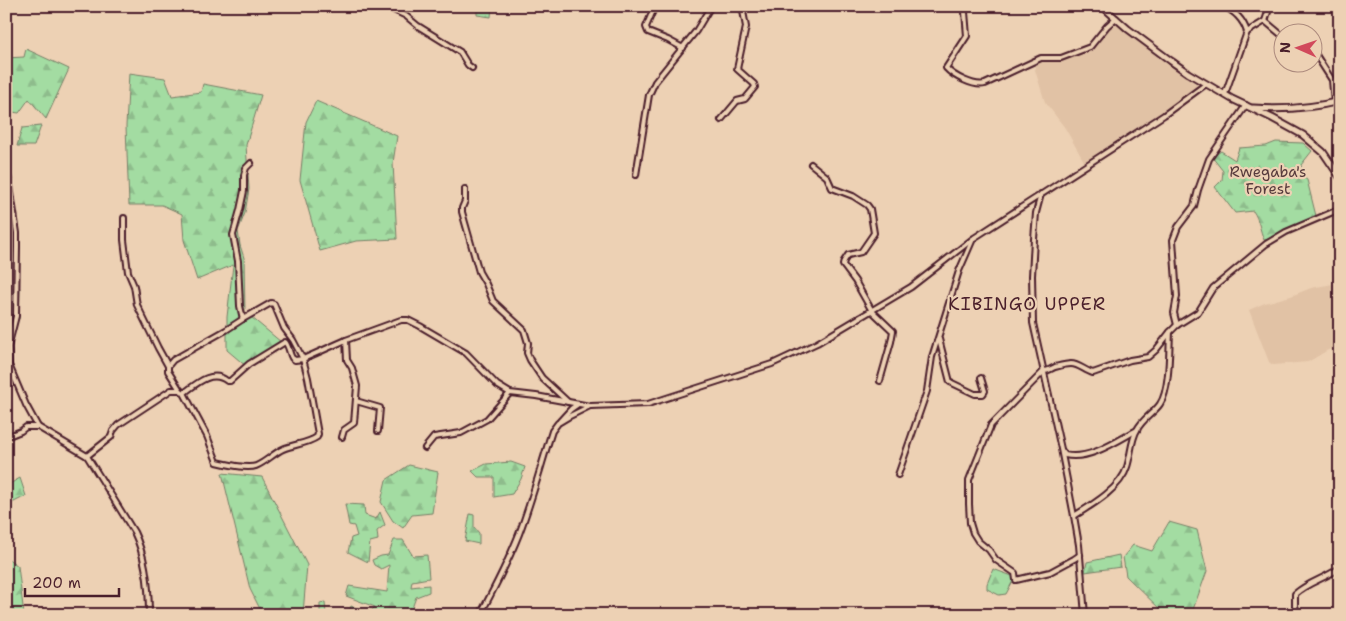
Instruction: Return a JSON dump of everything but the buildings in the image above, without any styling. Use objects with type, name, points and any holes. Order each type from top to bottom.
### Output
[{"type":"main road","points":[[1102,6],[1128,29],[1206,84],[1289,127],[1313,142],[1327,157],[1340,177]]},
{"type":"main road","points":[[1249,106],[1286,109],[1337,102]]},
{"type":"street","points":[[384,6],[406,16],[418,26],[460,52],[472,68]]},
{"type":"street","points":[[655,6],[646,30],[683,48]]},
{"type":"street","points":[[636,175],[651,88],[696,31],[711,6]]},
{"type":"street","points":[[721,120],[737,101],[745,99],[755,87],[737,69],[746,27],[742,6]]},
{"type":"street","points":[[960,6],[965,12],[967,36],[946,68],[951,73],[977,85],[985,84],[1041,58],[1061,58],[1089,48],[1116,18]]},
{"type":"street","points":[[1223,6],[1241,19],[1247,32],[1225,94]]},
{"type":"street","points":[[1247,32],[1265,21],[1270,6]]},
{"type":"street","points":[[1265,21],[1274,29]]},
{"type":"street","points":[[1324,68],[1332,80],[1337,102]]},
{"type":"street","points":[[88,456],[111,437],[118,425],[170,390],[182,391],[207,378],[216,377],[230,381],[249,364],[285,342],[292,358],[295,360],[303,359],[346,340],[402,320],[408,320],[420,326],[466,353],[497,385],[510,393],[590,406],[648,404],[772,364],[817,343],[911,287],[974,238],[1164,115],[1206,84]]},
{"type":"street","points":[[1177,325],[1174,310],[1177,296],[1174,235],[1178,226],[1194,206],[1210,159],[1249,106]]},
{"type":"street","points":[[243,319],[238,261],[232,235],[244,191],[244,175],[246,168],[251,162]]},
{"type":"street","points":[[811,164],[827,177],[832,188],[853,196],[870,209],[873,235],[861,252],[848,255],[843,265],[855,281],[872,311],[893,331],[880,381]]},
{"type":"street","points":[[6,169],[17,233],[16,316],[8,347],[8,359],[26,404],[38,427]]},
{"type":"street","points":[[465,189],[465,201],[462,212],[479,272],[491,296],[500,308],[524,330],[528,343],[527,353],[542,378],[568,402]]},
{"type":"street","points":[[1041,194],[1034,230],[1032,276],[1034,327],[1074,516],[1086,615]]},
{"type":"street","points":[[1080,555],[1050,572],[1016,580],[1015,573],[996,560],[989,550],[978,541],[971,530],[969,480],[989,428],[1002,412],[1044,371],[1070,364],[1077,365],[1093,373],[1150,355],[1177,325],[1198,312],[1213,288],[1266,244],[1286,232],[1340,209]]},
{"type":"street","points":[[124,218],[124,240],[128,272],[134,286],[137,305],[168,366],[168,371],[208,436],[217,462],[255,466],[283,449],[317,437],[308,378],[303,359],[284,328],[273,303],[173,360],[168,366]]},
{"type":"street","points":[[898,474],[929,385],[932,356],[959,271],[974,238]]},
{"type":"street","points":[[1061,449],[1065,455],[1074,457],[1085,456],[1137,430],[1165,396],[1170,332]]},
{"type":"street","points":[[938,337],[950,382],[976,394],[983,394],[985,391],[981,378]]},
{"type":"street","points":[[342,437],[344,430],[354,423],[356,401],[356,383],[351,366],[347,360],[346,340]]},
{"type":"street","points":[[425,448],[434,436],[460,433],[487,418],[510,393]]},
{"type":"street","points":[[356,401],[380,408],[378,431]]},
{"type":"street","points":[[480,615],[498,583],[513,549],[552,430],[578,404]]},
{"type":"street","points":[[558,423],[590,406]]},
{"type":"street","points":[[6,437],[26,427],[38,427],[88,456],[139,542],[146,572],[149,615]]},
{"type":"street","points":[[1074,516],[1105,495],[1122,476],[1126,469],[1137,430]]},
{"type":"street","points":[[1298,615],[1295,606],[1295,594],[1311,582],[1339,569]]},
{"type":"shaded area","points":[[1111,23],[1127,30],[1168,65],[1203,88],[1086,165],[1065,128],[1045,102],[1035,70],[1039,59],[1058,61],[1087,48],[1097,35]]},
{"type":"shaded area","points":[[1340,274],[1340,313],[1335,314],[1340,320],[1340,348],[1328,350],[1308,362],[1273,365],[1269,362],[1249,310],[1311,288],[1333,284],[1335,276]]},
{"type":"green space","points":[[400,6],[446,6],[404,12],[400,9]]},
{"type":"green space","points":[[477,6],[492,6],[491,17],[477,15]]},
{"type":"green space","points":[[26,49],[69,69],[46,119],[29,99],[19,113],[6,111],[6,58],[24,57]]},
{"type":"green space","points":[[129,73],[165,78],[172,96],[201,92],[203,84],[261,95],[246,145],[249,189],[245,213],[238,231],[244,258],[245,312],[281,342],[247,367],[227,350],[227,317],[233,265],[197,280],[184,240],[182,214],[162,205],[129,205],[126,126]]},
{"type":"green space","points":[[316,101],[397,136],[393,163],[397,239],[356,241],[320,251],[300,180],[306,122]]},
{"type":"green space","points":[[41,126],[34,146],[17,146],[22,128]]},
{"type":"green space","name":"Rwegaba's Forest","points":[[1276,142],[1303,143],[1312,151],[1301,165],[1302,176],[1307,180],[1316,216],[1286,229],[1274,238],[1264,240],[1253,211],[1235,213],[1215,187],[1222,180],[1223,171],[1212,157],[1221,151],[1235,160],[1239,148],[1266,146]]},
{"type":"green space","points":[[20,288],[19,319],[6,316],[6,297],[9,296],[7,290]]},
{"type":"green space","points":[[511,462],[525,467],[521,479],[512,494],[494,497],[494,477],[478,477],[472,471],[486,464]]},
{"type":"green space","points":[[409,465],[438,472],[432,513],[412,515],[403,528],[393,521],[381,502],[386,480]]},
{"type":"green space","points":[[222,473],[262,477],[307,565],[303,614],[320,614],[320,603],[325,602],[326,615],[263,615],[250,589]]},
{"type":"green space","points":[[20,478],[26,496],[6,506],[6,486]]},
{"type":"green space","points":[[345,504],[364,505],[365,515],[376,519],[380,512],[385,525],[377,531],[378,540],[370,542],[368,562],[348,552],[351,538],[357,536],[354,526],[349,525]]},
{"type":"green space","points":[[470,514],[474,515],[474,527],[479,533],[479,544],[465,541]]},
{"type":"green space","points":[[1169,522],[1197,530],[1207,571],[1191,615],[1166,615],[1126,576],[1123,557],[1133,545],[1152,551]]},
{"type":"green space","points":[[394,540],[403,540],[413,556],[427,555],[429,578],[412,581],[411,587],[429,585],[429,592],[416,597],[411,611],[412,615],[356,615],[349,612],[351,606],[369,613],[375,607],[346,596],[349,586],[387,592],[389,565],[381,569],[374,565],[372,560],[388,555]]},
{"type":"green space","points":[[1119,555],[1121,567],[1085,572],[1087,562]]},
{"type":"green space","points":[[6,557],[18,566],[24,615],[6,615]]},
{"type":"green space","points":[[993,569],[1015,577],[1006,594],[999,595],[987,589]]},
{"type":"district","name":"KIBINGO UPPER","points":[[1027,304]]}]
